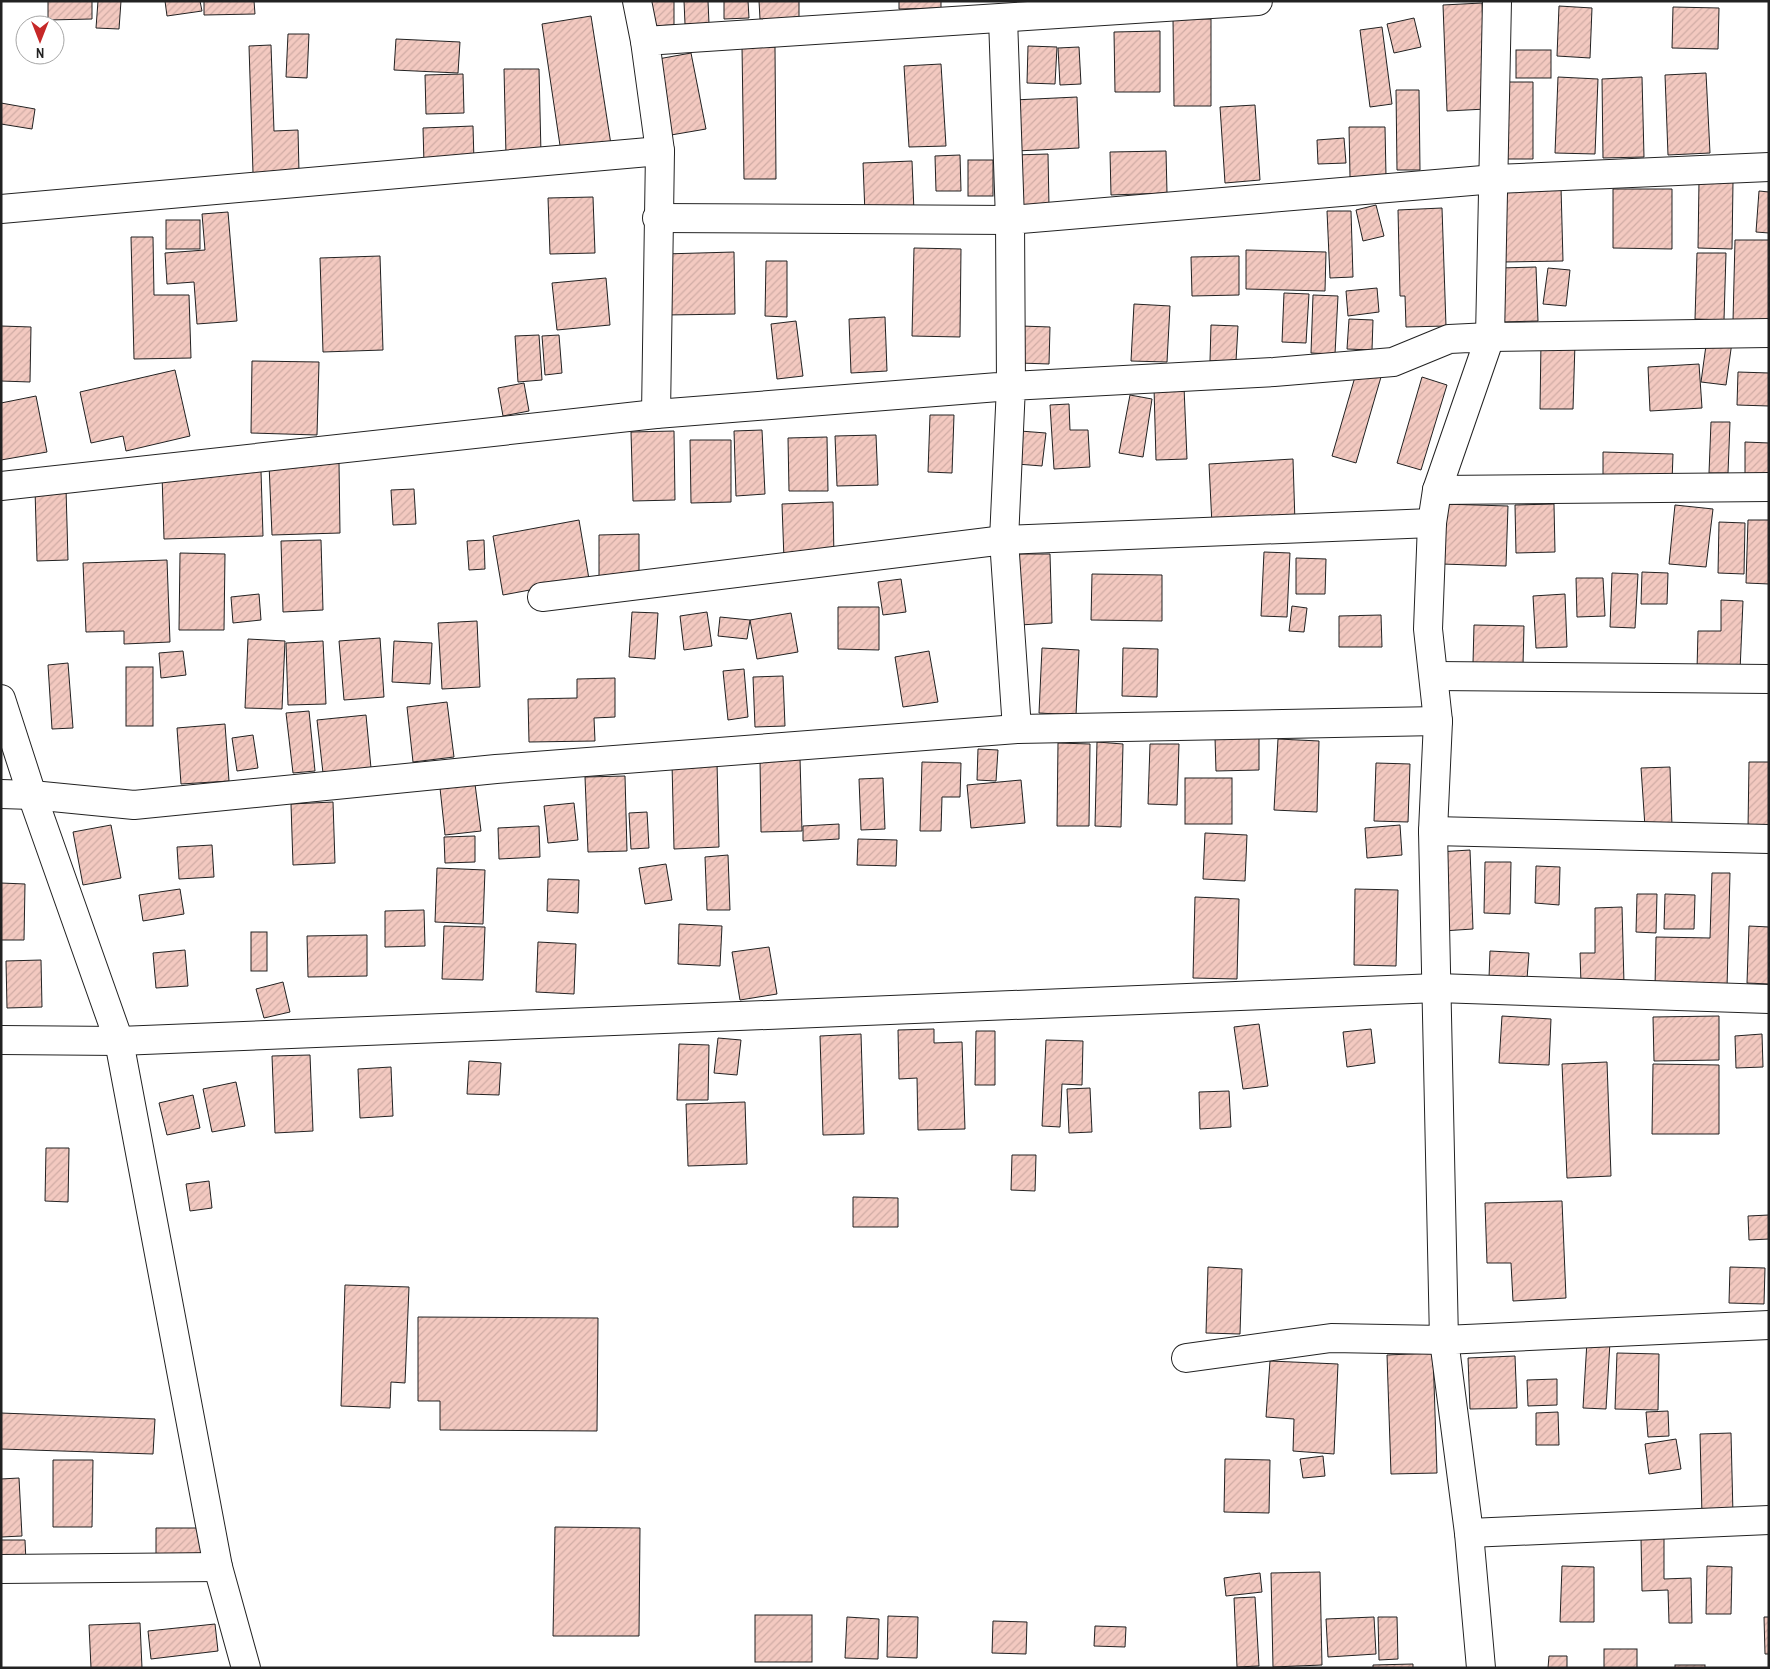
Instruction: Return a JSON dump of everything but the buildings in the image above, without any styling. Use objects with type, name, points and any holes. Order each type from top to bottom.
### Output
[{"type":"street","points":[[637,1],[646,41],[660,151],[657,218],[656,414]]},
{"type":"street","points":[[646,41],[1258,1]]},
{"type":"street","points":[[1482,1668],[1469,1533],[1444,1340],[1433,831],[1438,721],[1435,676],[1428,629],[1432,523],[1437,490],[1490,337],[1495,178],[1497,1]]},
{"type":"street","points":[[1003,18],[1010,220],[1011,386],[1004,540],[1017,730]]},
{"type":"street","points":[[1,209],[660,151]]},
{"type":"street","points":[[657,218],[1010,220],[1495,178],[1769,168]]},
{"type":"street","points":[[1,486],[656,414],[1011,386],[1265,372],[1393,362],[1449,339],[1769,333]]},
{"type":"street","points":[[1437,490],[1769,486]]},
{"type":"street","points":[[542,597],[1004,540],[1432,523]]},
{"type":"street","points":[[1435,676],[1769,679]]},
{"type":"street","points":[[1,699],[32,795],[119,1041],[218,1567],[246,1668]]},
{"type":"street","points":[[1,794],[32,795],[134,805],[496,769],[1017,730],[1438,721]]},
{"type":"street","points":[[1433,831],[1769,839]]},
{"type":"street","points":[[1,1040],[119,1041],[1437,988],[1769,999]]},
{"type":"street","points":[[1186,1358],[1331,1338],[1444,1340],[1769,1325]]},
{"type":"street","points":[[1469,1533],[1769,1520]]},
{"type":"street","points":[[1,1569],[218,1567]]}]
